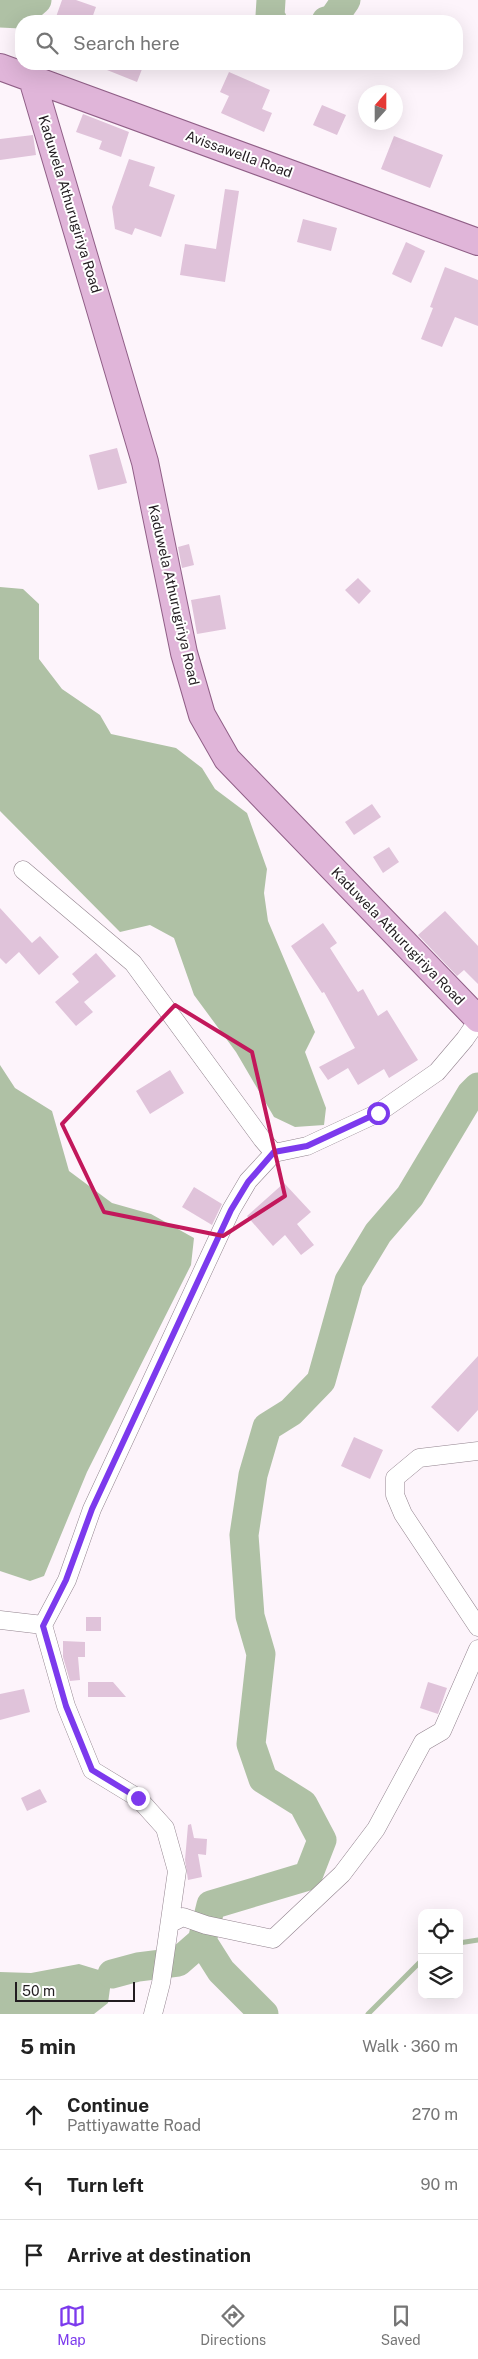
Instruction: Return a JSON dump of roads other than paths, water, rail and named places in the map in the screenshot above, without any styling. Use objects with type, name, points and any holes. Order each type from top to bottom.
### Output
[{"type":"main road","name":"Avissawella Road","points":[[0,67],[478,242]]},
{"type":"main road","name":"Kaduwela Athurugiriya Road","points":[[32,78],[145,462],[184,653],[202,716],[227,759],[478,1019]]},
{"type":"street","points":[[23,870],[133,962],[262,1139],[274,1152]]},
{"type":"street","points":[[153,2014],[161,1983],[177,1871],[164,1828],[138,1798],[92,1770],[66,1706],[43,1626],[66,1580],[92,1509],[231,1210],[248,1182],[274,1152],[307,1146],[378,1113],[437,1072],[465,1039],[478,1019]]},
{"type":"street","points":[[478,1451],[419,1458],[396,1478],[395,1495],[404,1514],[478,1626]]},
{"type":"street","points":[[0,1620],[43,1626]]},
{"type":"street","points":[[171,1923],[183,1917],[206,1925],[273,1939],[307,1909],[342,1874],[376,1829],[423,1742],[442,1731],[478,1649]]},
{"type":"waterway","points":[[0,13],[21,14],[37,0]]},
{"type":"waterway","points":[[270,15],[271,0]]},
{"type":"waterway","points":[[336,15],[346,0]]},
{"type":"waterway","points":[[264,2014],[221,1971],[202,1941],[211,1905],[308,1876],[322,1840],[303,1804],[263,1779],[251,1744],[261,1654],[250,1616],[244,1535],[253,1475],[267,1427],[291,1412],[321,1381],[349,1281],[378,1233],[410,1196],[471,1094],[478,1087]]},
{"type":"waterway","points":[[463,1942],[478,1940]]},
{"type":"waterway","points":[[112,1974],[138,1967],[178,1962],[202,1941]]},
{"type":"waterway","points":[[368,2014],[418,1964]]}]
